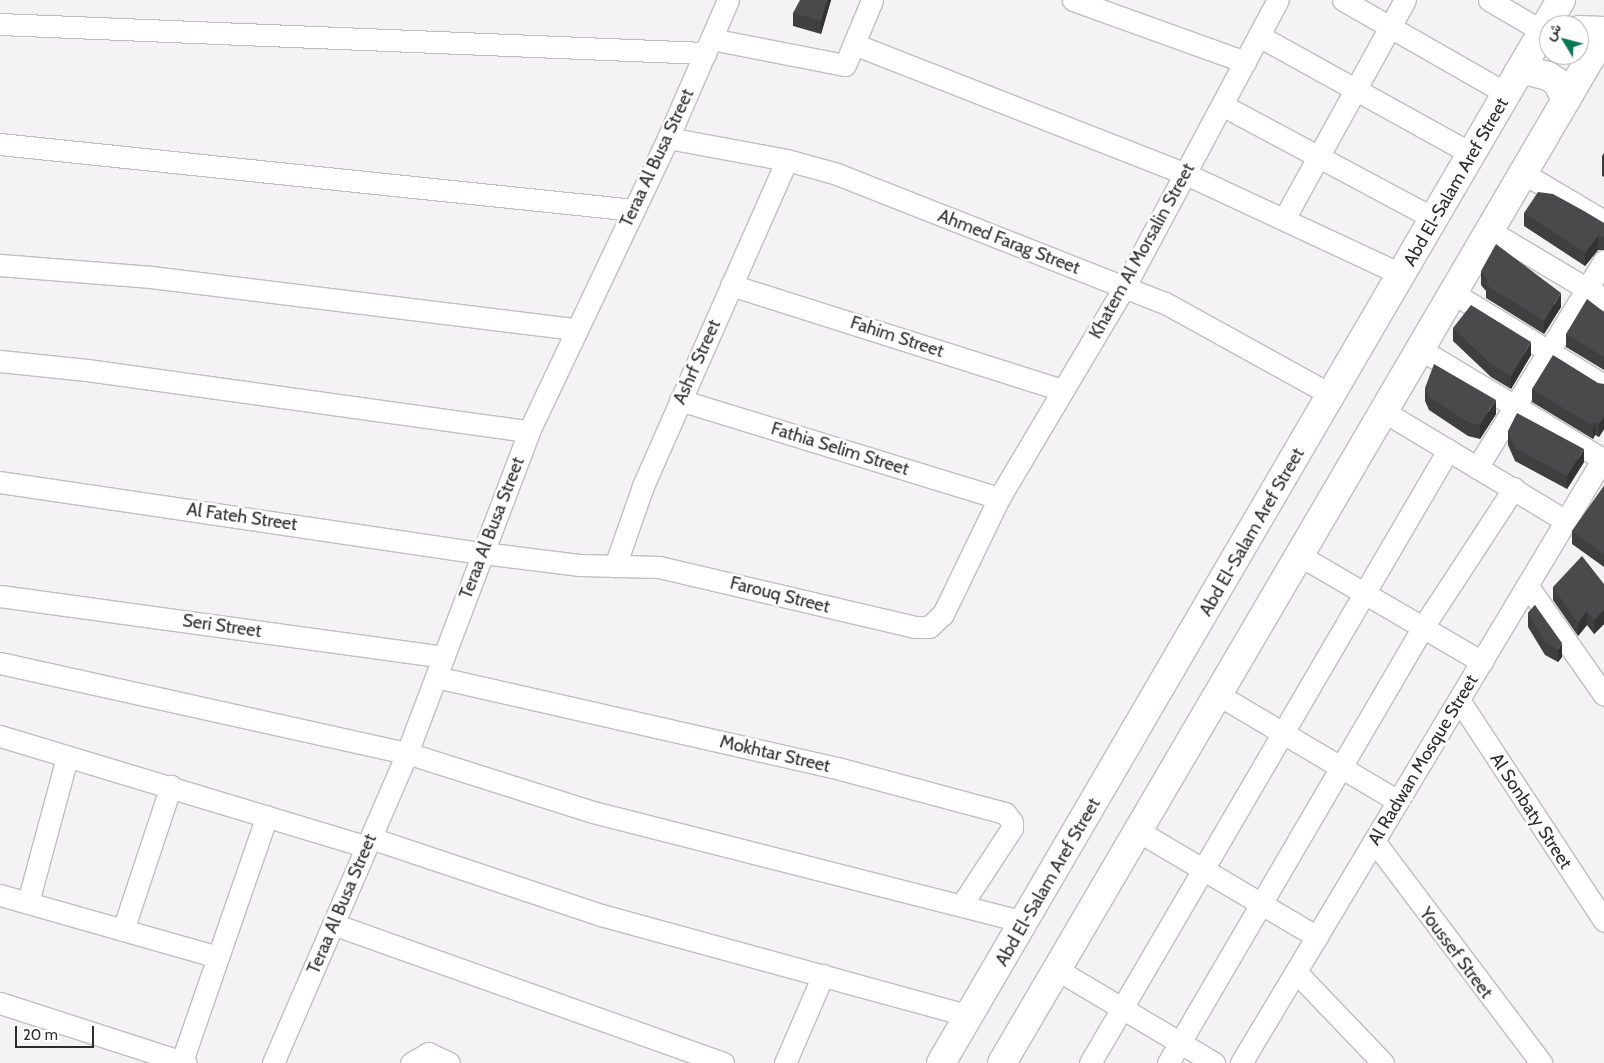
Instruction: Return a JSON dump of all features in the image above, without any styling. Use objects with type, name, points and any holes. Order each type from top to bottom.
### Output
[{"type":"main road","points":[[1589,30],[1604,31]]},
{"type":"main road","points":[[1002,1063],[1604,35]]},
{"type":"main road","name":"Abd El-Salam Aref Street","points":[[942,1063],[1403,275],[1539,36]]},
{"type":"main road","points":[[1513,84],[1529,72],[1548,76],[1557,82],[1566,100]]},
{"type":"street","name":"Teraa Al Busa Street","points":[[273,1063],[407,753],[529,431],[668,138],[728,0]]},
{"type":"street","points":[[0,24],[708,46],[845,65],[872,0]]},
{"type":"street","points":[[1073,0],[1245,62]]},
{"type":"street","name":"Khatem Al Morsalin Street","points":[[999,498],[1125,286],[1278,0]]},
{"type":"street","points":[[1343,0],[1390,27],[1513,84]]},
{"type":"street","points":[[1284,219],[1405,0]]},
{"type":"street","points":[[1489,0],[1539,29]]},
{"type":"street","points":[[1259,36],[1472,154]]},
{"type":"street","points":[[854,44],[1186,174],[1403,275]]},
{"type":"street","points":[[1222,105],[1435,219]]},
{"type":"street","name":"Ahmed Farag Street","points":[[668,138],[787,160],[836,174],[1125,286],[1183,312],[1332,395]]},
{"type":"street","points":[[0,144],[634,210]]},
{"type":"street","name":"Ashrf Street","points":[[614,566],[636,504],[680,400],[787,160]]},
{"type":"street","points":[[1523,173],[1604,221]]},
{"type":"street","points":[[1490,231],[1596,294]]},
{"type":"street","points":[[1477,468],[1549,351],[1596,294],[1604,261]]},
{"type":"street","points":[[0,265],[151,278],[577,329]]},
{"type":"street","name":"Fahim Street","points":[[730,285],[1063,390]]},
{"type":"street","points":[[1453,293],[1604,385]]},
{"type":"street","points":[[1420,349],[1604,459]]},
{"type":"street","points":[[0,361],[87,370],[529,431]]},
{"type":"street","name":"Fathia Selim Street","points":[[680,400],[999,498]]},
{"type":"street","points":[[1383,411],[1566,521]]},
{"type":"street","points":[[1090,1063],[1448,450]]},
{"type":"street","name":"Al Radwan Mosque Street","points":[[1241,1063],[1604,459]]},
{"type":"street","name":"Al Fateh Street","points":[[0,482],[483,553]]},
{"type":"street","points":[[1168,1063],[1423,628],[1514,488]]},
{"type":"street","name":"Farouq Street","points":[[483,553],[614,566],[645,565],[674,569],[922,628],[934,624],[943,614],[999,498]]},
{"type":"street","points":[[1299,555],[1482,662]]},
{"type":"street","points":[[1527,585],[1604,695]]},
{"type":"street","name":"Seri Street","points":[[0,596],[444,657]]},
{"type":"street","points":[[0,663],[407,753],[593,812],[1024,922]]},
{"type":"street","name":"Mokhtar Street","points":[[436,677],[837,768],[1005,813],[1012,822],[1012,828],[961,906]]},
{"type":"street","points":[[1218,694],[1398,801]]},
{"type":"street","name":"Al Sonbaty Street","points":[[1459,700],[1598,896],[1604,921]]},
{"type":"street","points":[[0,736],[267,816],[369,842],[601,915],[969,1016]]},
{"type":"street","points":[[28,902],[67,757]]},
{"type":"street","points":[[123,930],[171,786]]},
{"type":"street","points":[[0,1003],[174,1061],[218,957],[267,816]]},
{"type":"street","points":[[1138,831],[1317,937]]},
{"type":"street","name":"Youssef Street","points":[[1374,841],[1541,1063]]},
{"type":"street","points":[[0,895],[218,957]]},
{"type":"street","points":[[333,924],[723,1063]]},
{"type":"street","points":[[1056,969],[1214,1063]]},
{"type":"street","points":[[1296,972],[1383,1063]]},
{"type":"street","points":[[785,1063],[823,975]]},
{"type":"street","points":[[411,1063],[428,1053],[449,1063]]},
{"type":"building","points":[[800,0],[827,0],[821,21],[793,13]]},
{"type":"building","points":[[1538,192],[1553,194],[1604,223],[1604,237],[1598,236],[1585,253],[1524,213]]},
{"type":"building","points":[[1496,244],[1561,293],[1544,321],[1486,285],[1488,281],[1481,271]]},
{"type":"building","points":[[1587,299],[1604,312],[1604,357],[1566,334]]},
{"type":"building","points":[[1471,305],[1531,342],[1511,376],[1491,364],[1453,328]]},
{"type":"building","points":[[1553,355],[1598,383],[1604,384],[1604,416],[1599,424],[1595,422],[1593,426],[1532,389]]},
{"type":"building","points":[[1434,364],[1496,400],[1480,425],[1468,422],[1429,397],[1425,388]]},
{"type":"building","points":[[1517,413],[1584,449],[1567,476],[1515,448],[1508,431]]},
{"type":"building","points":[[1604,486],[1604,554],[1572,531]]},
{"type":"building","points":[[1582,556],[1604,584],[1604,610],[1594,620],[1587,611],[1578,623],[1553,587]]},
{"type":"building","points":[[1535,605],[1562,643],[1558,649],[1545,642],[1528,613]]}]
